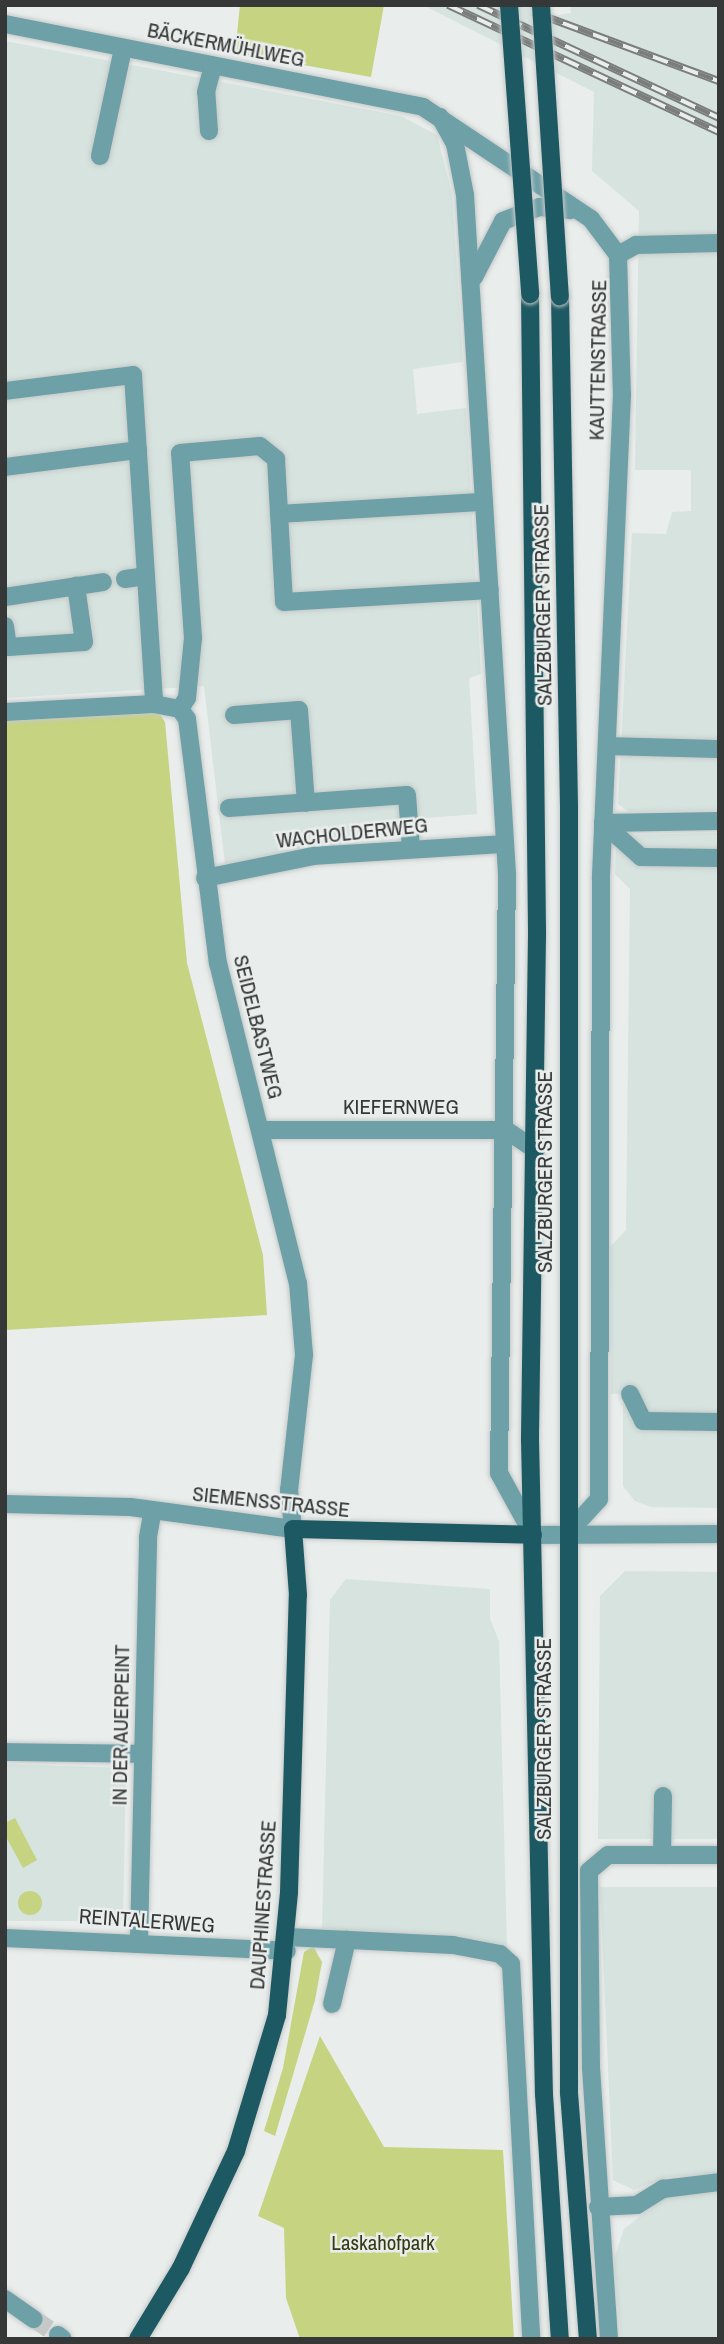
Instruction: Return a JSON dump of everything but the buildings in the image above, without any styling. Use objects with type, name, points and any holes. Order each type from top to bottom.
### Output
[{"type":"main road","name":"SALZBURGER STRASSE","points":[[509,5],[530,294],[536,1150],[533,1535],[544,2094],[560,2339]]},
{"type":"main road","name":"SALZBURGER STRASSE","points":[[541,5],[560,296],[569,808],[569,2093],[588,2339]]},
{"type":"main road","name":"SIEMENSSTRASSE","points":[[293,1528],[533,1535]]},
{"type":"main road","name":"DAUPHINESTRASSE","points":[[138,2339],[181,2268],[239,2144],[266,2063],[287,1944],[298,1595],[293,1528]]},
{"type":"street","name":"BÄCKERMÜHLWEG","points":[[5,24],[123,49],[403,101],[438,114]]},
{"type":"street","points":[[100,156],[123,49]]},
{"type":"street","points":[[209,131],[206,92],[213,65]]},
{"type":"street","name":"KAUTTENSTRASSE","points":[[438,114],[602,228],[618,255],[624,288],[617,527],[603,823],[599,1499],[567,1534]]},
{"type":"street","name":"SALZBURGER STRASSE","points":[[438,114],[460,163],[471,287],[505,844],[506,1130],[499,1472],[533,1535]]},
{"type":"street","points":[[471,287],[480,257],[503,221],[540,207],[579,212]]},
{"type":"street","points":[[618,255],[654,244],[719,243]]},
{"type":"street","points":[[5,391],[133,375],[154,704]]},
{"type":"street","points":[[5,712],[154,704],[180,709],[187,698],[193,638],[180,453],[260,446],[275,459],[284,602],[490,590]]},
{"type":"street","points":[[5,467],[138,450]]},
{"type":"street","points":[[279,514],[484,502]]},
{"type":"street","points":[[125,579],[146,576]]},
{"type":"street","points":[[5,597],[103,582]]},
{"type":"street","points":[[5,626],[8,647],[84,642],[76,586]]},
{"type":"street","name":"SEIDELBASTWEG","points":[[180,709],[189,732],[205,878],[229,1017],[260,1130],[303,1318],[289,1490],[293,1528]]},
{"type":"street","points":[[234,715],[299,710],[306,803]]},
{"type":"street","points":[[607,746],[717,749]]},
{"type":"street","points":[[229,808],[407,795],[411,848]]},
{"type":"street","points":[[603,823],[719,821]]},
{"type":"street","points":[[603,823],[641,857],[719,858]]},
{"type":"street","name":"WACHOLDERWEG","points":[[205,878],[313,856],[505,844]]},
{"type":"street","name":"KIEFERNWEG","points":[[260,1130],[506,1130]]},
{"type":"street","points":[[506,1130],[536,1150]]},
{"type":"street","points":[[630,1394],[643,1421],[719,1422]]},
{"type":"street","name":"SIEMENSSTRASSE","points":[[5,1504],[153,1510],[293,1528]]},
{"type":"street","name":"IN DER AUERPEINT","points":[[139,1940],[153,1510]]},
{"type":"street","points":[[533,1535],[719,1534]]},
{"type":"street","points":[[5,1752],[143,1754]]},
{"type":"street","points":[[662,1855],[663,1796]]},
{"type":"street","points":[[609,2339],[598,2207],[587,1887],[593,1862],[608,1855],[719,1855]]},
{"type":"street","name":"REINTALERWEG","points":[[5,1938],[287,1944]]},
{"type":"street","points":[[332,2004],[347,1940]]},
{"type":"street","points":[[287,1944],[347,1940],[453,1945],[506,1958],[513,1973],[531,2339]]},
{"type":"street","points":[[598,2207],[637,2205],[663,2189],[719,2182]]},
{"type":"street","points":[[5,2299],[34,2319]]},
{"type":"shaded area","points":[[423,5],[536,5],[558,15],[571,13],[570,5],[719,5],[719,810],[629,812],[618,804],[632,533],[666,534],[672,512],[691,511],[691,470],[635,470],[639,211],[592,171],[594,92]]},
{"type":"shaded area","points":[[5,41],[401,116],[437,135],[452,194],[463,362],[413,369],[417,414],[466,408],[481,674],[469,678],[477,814],[360,823],[358,843],[225,864],[204,686],[5,698]]},
{"type":"shaded area","points":[[719,833],[719,1508],[651,1507],[635,1501],[623,1486],[623,1394],[611,1394],[610,1247],[626,1230],[630,889],[615,874],[616,843],[630,835]]},
{"type":"shaded area","points":[[625,1571],[719,1572],[719,1839],[598,1839],[600,1596]]},
{"type":"shaded area","points":[[346,1579],[490,1589],[490,1619],[499,1641],[507,1946],[322,1929],[330,1600]]},
{"type":"shaded area","points":[[5,1764],[126,1768],[123,1921],[5,1921]]},
{"type":"shaded area","points":[[600,1887],[719,1887],[719,2173],[668,2177],[634,2190],[613,2180]]},
{"type":"shaded area","points":[[719,2191],[719,2339],[621,2339],[614,2259],[624,2229],[665,2197]]},
{"type":"green space","points":[[240,5],[384,5],[371,77],[235,53]]},
{"type":"green space","points":[[159,713],[165,722],[187,963],[263,1255],[267,1315],[5,1330],[5,721]]},
{"type":"green space","points":[[15,1818],[37,1860],[23,1868],[5,1835],[5,1823]]},
{"type":"green space","points":[[30,1891],[38,1895],[42,1903],[38,1911],[30,1915],[22,1911],[18,1903],[22,1895]]},
{"type":"green space","points":[[313,1946],[322,1962],[315,2000],[275,2136],[264,2131],[283,2068],[304,1952]]},
{"type":"green space","name":"Laskahofpark","points":[[320,2036],[384,2147],[503,2150],[514,2339],[300,2339],[286,2298],[284,2228],[258,2216]]},
{"type":"tunnel","points":[[34,2319],[58,2335]]},
{"type":"railway","points":[[448,5],[719,132]]},
{"type":"railway","points":[[478,5],[719,118]]},
{"type":"railway","points":[[533,12],[719,81]]}]
